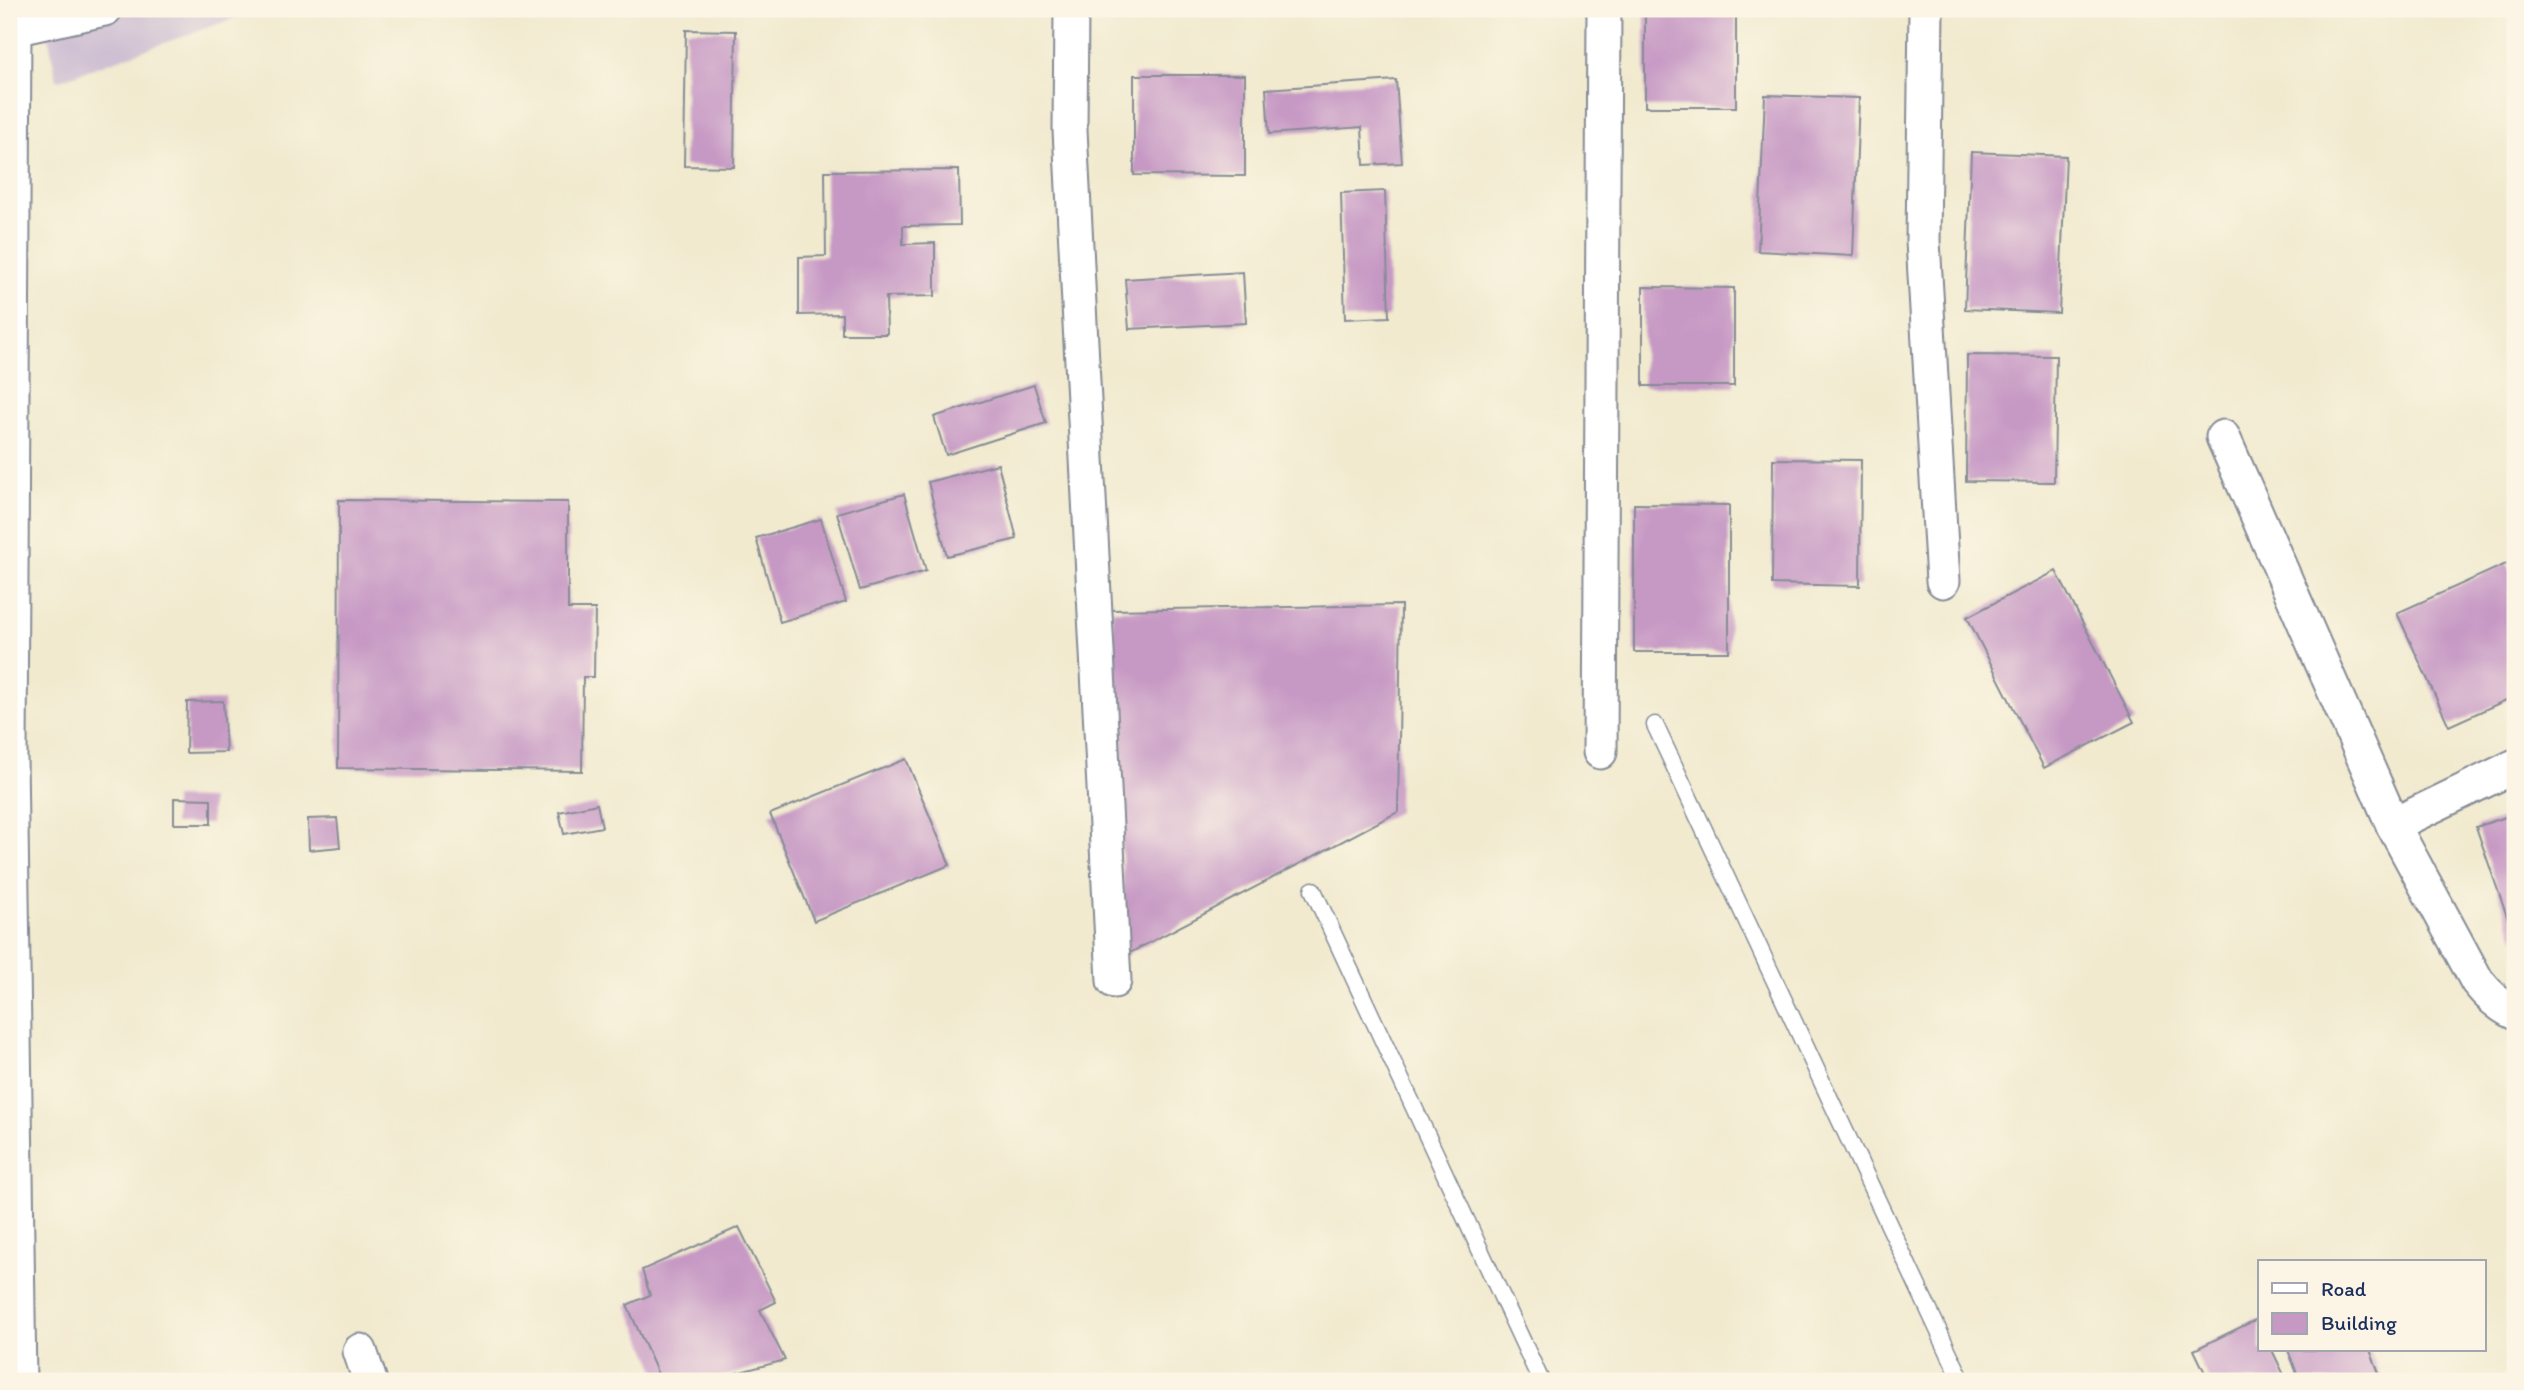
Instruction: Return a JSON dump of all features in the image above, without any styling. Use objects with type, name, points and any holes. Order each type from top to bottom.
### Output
[{"type":"street","points":[[19,1381],[10,756],[11,30],[105,9]]},
{"type":"street","points":[[1070,9],[1070,130],[1114,981]]},
{"type":"street","points":[[1600,752],[1604,9]]},
{"type":"street","points":[[1926,9],[1923,241],[1943,581]]},
{"type":"street","points":[[2223,437],[2393,825],[2477,981],[2488,995],[2505,1009],[2515,1013]]},
{"type":"street","points":[[2393,825],[2515,766]]},
{"type":"lane","points":[[1655,725],[1962,1381]]},
{"type":"lane","points":[[1313,890],[1541,1381]]},
{"type":"shaded area","points":[[43,9],[260,9],[57,81]]},
{"type":"building","points":[[1645,9],[1736,9],[1736,107],[1645,107]]},
{"type":"building","points":[[686,30],[736,31],[734,167],[684,166]]},
{"type":"building","points":[[1134,75],[1245,75],[1245,176],[1134,175]]},
{"type":"building","points":[[1396,80],[1402,163],[1364,165],[1362,127],[1269,134],[1266,89]]},
{"type":"building","points":[[1765,95],[1859,98],[1853,256],[1758,251]]},
{"type":"building","points":[[1971,152],[2066,156],[2059,313],[1965,309]]},
{"type":"building","points":[[959,170],[960,225],[903,226],[903,244],[935,243],[935,296],[886,297],[887,334],[842,334],[842,314],[799,315],[799,257],[826,256],[825,171]]},
{"type":"building","points":[[1385,191],[1389,317],[1345,319],[1341,193]]},
{"type":"building","points":[[1243,272],[1246,323],[1129,329],[1125,279]]},
{"type":"building","points":[[1643,287],[1734,288],[1734,386],[1643,386]]},
{"type":"building","points":[[1967,355],[2056,356],[2054,482],[1966,481]]},
{"type":"building","points":[[1034,385],[1046,423],[946,455],[934,417]]},
{"type":"building","points":[[1773,459],[1861,460],[1860,586],[1772,584]]},
{"type":"building","points":[[998,464],[1017,539],[947,556],[928,482]]},
{"type":"building","points":[[904,494],[926,571],[860,590],[837,513]]},
{"type":"building","points":[[339,500],[568,502],[568,609],[595,609],[594,677],[583,677],[582,771],[338,768]]},
{"type":"building","points":[[1634,504],[1729,505],[1729,652],[1634,652]]},
{"type":"building","points":[[821,519],[846,602],[780,622],[756,538]]},
{"type":"building","points":[[2508,563],[2515,580],[2515,696],[2449,726],[2397,613]]},
{"type":"building","points":[[2056,571],[2134,722],[2044,768],[1967,617]]},
{"type":"building","points":[[1401,605],[1398,812],[1126,955],[1112,610]]},
{"type":"building","points":[[223,701],[226,752],[186,753],[187,702]]},
{"type":"building","points":[[906,759],[950,865],[814,921],[770,814]]},
{"type":"building","points":[[174,798],[211,799],[211,824],[174,824]]},
{"type":"building","points":[[597,804],[602,827],[564,834],[559,812]]},
{"type":"building","points":[[2515,814],[2515,940],[2476,827]]},
{"type":"building","points":[[337,818],[340,847],[309,850],[308,819]]},
{"type":"building","points":[[739,1227],[776,1302],[760,1310],[785,1360],[713,1381],[661,1381],[627,1305],[650,1295],[642,1270]]},
{"type":"building","points":[[2257,1319],[2258,1352],[2273,1352],[2287,1381],[2209,1381],[2194,1350]]},
{"type":"building","points":[[2289,1352],[2371,1352],[2382,1381],[2300,1381]]}]
